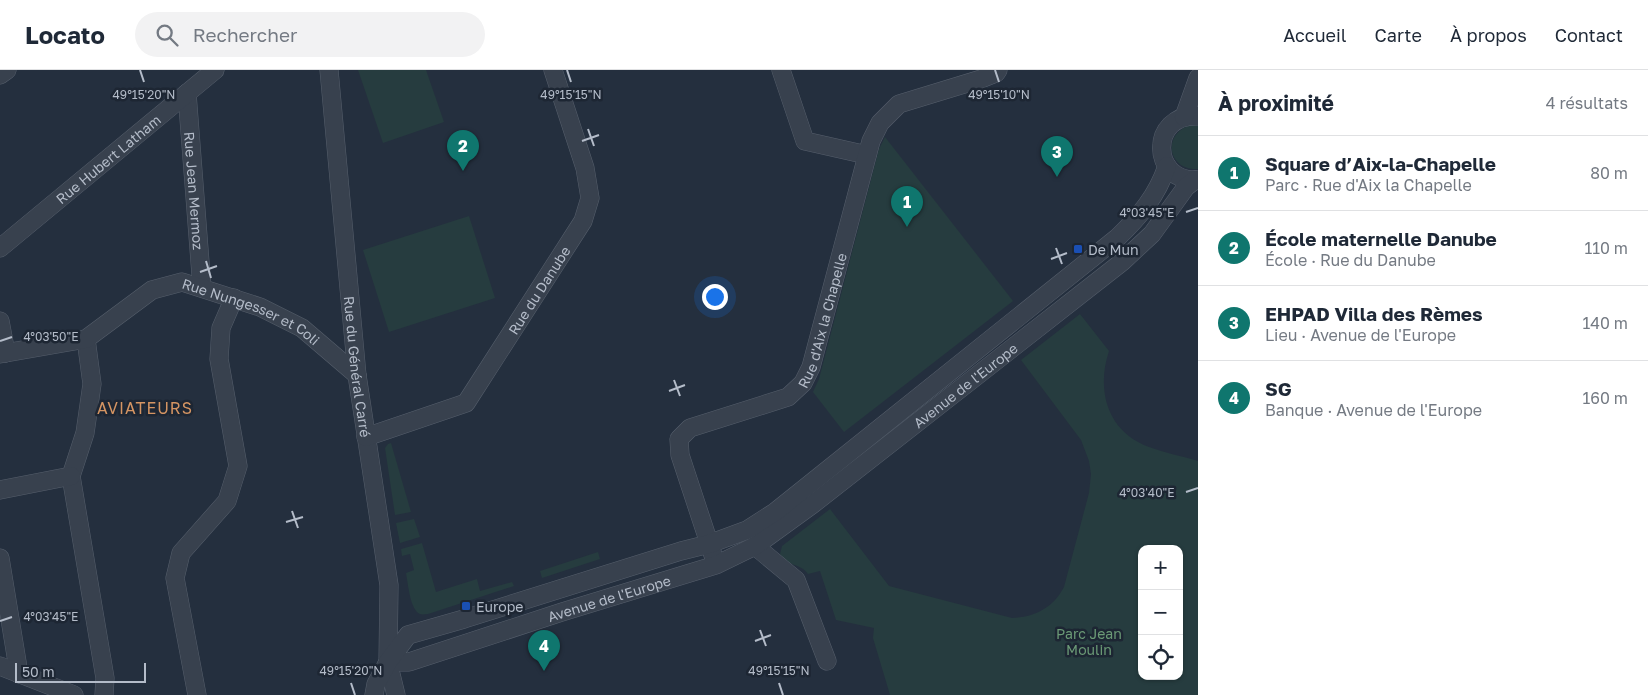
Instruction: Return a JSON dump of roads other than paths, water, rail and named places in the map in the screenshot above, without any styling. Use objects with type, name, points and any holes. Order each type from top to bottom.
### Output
[{"type":"street","points":[[0,75],[7,70]]},
{"type":"street","name":"Rue Hubert Latham","points":[[0,248],[215,70]]},
{"type":"street","name":"Rue du Général Carré","points":[[329,70],[357,375],[389,584],[388,662],[396,695]]},
{"type":"street","name":"Rue du Danube","points":[[366,437],[466,403],[583,220],[590,198],[585,168],[553,70]]},
{"type":"street","points":[[781,70],[805,141],[867,155]]},
{"type":"street","name":"Rue d'Aix la Chapelle","points":[[716,565],[680,455],[678,439],[690,428],[788,397],[803,383],[811,366],[871,141],[880,123],[899,104],[981,79],[996,73],[998,70]]},
{"type":"street","points":[[1196,180],[1176,175],[1167,166],[1161,149],[1165,132],[1173,123],[1191,116],[1198,78]]},
{"type":"street","name":"Rue Jean Mermoz","points":[[187,93],[202,288]]},
{"type":"street","name":"Avenue de l'Europe","points":[[388,662],[408,635],[709,544],[747,530],[774,512],[1117,238],[1137,219],[1159,188],[1167,166]]},
{"type":"street","name":"Avenue de l'Europe","points":[[388,662],[409,662],[562,612],[716,565],[755,546],[820,498],[1122,262],[1152,234],[1186,187],[1196,180]]},
{"type":"street","name":"Rue Nungesser et Coli","points":[[3,354],[86,338],[152,290],[182,282],[260,307],[302,328],[357,375]]},
{"type":"street","points":[[197,695],[175,578],[181,553],[227,501],[238,466],[219,359],[221,328],[234,298]]},
{"type":"street","points":[[0,321],[3,354]]},
{"type":"street","points":[[86,338],[92,384],[86,434],[71,476],[105,678],[104,695]]},
{"type":"street","points":[[971,355],[982,371]]},
{"type":"street","points":[[0,490],[71,476]]},
{"type":"street","points":[[755,546],[796,580],[827,661]]},
{"type":"street","points":[[0,558],[19,674]]},
{"type":"street","name":"Rue du Général Carré","points":[[374,695],[376,684],[388,662]]},
{"type":"street","points":[[0,666],[74,695]]},
{"type":"place","name":"École maternelle Danube","points":[[463,171]]},
{"type":"place","name":"EHPAD Villa des Rèmes","points":[[1057,177]]},
{"type":"place","name":"Square d’Aix-la-Chapelle","points":[[907,227]]},
{"type":"place","name":"De Mun","points":[[1078,249]]},
{"type":"place","name":"Europe","points":[[466,606]]},
{"type":"place","name":"SG","points":[[544,671]]},
{"type":"district","name":"AVIATEURS","points":[[145,408]]},
{"type":"park label","name":"Parc Jean Moulin","points":[[1089,642]]}]
